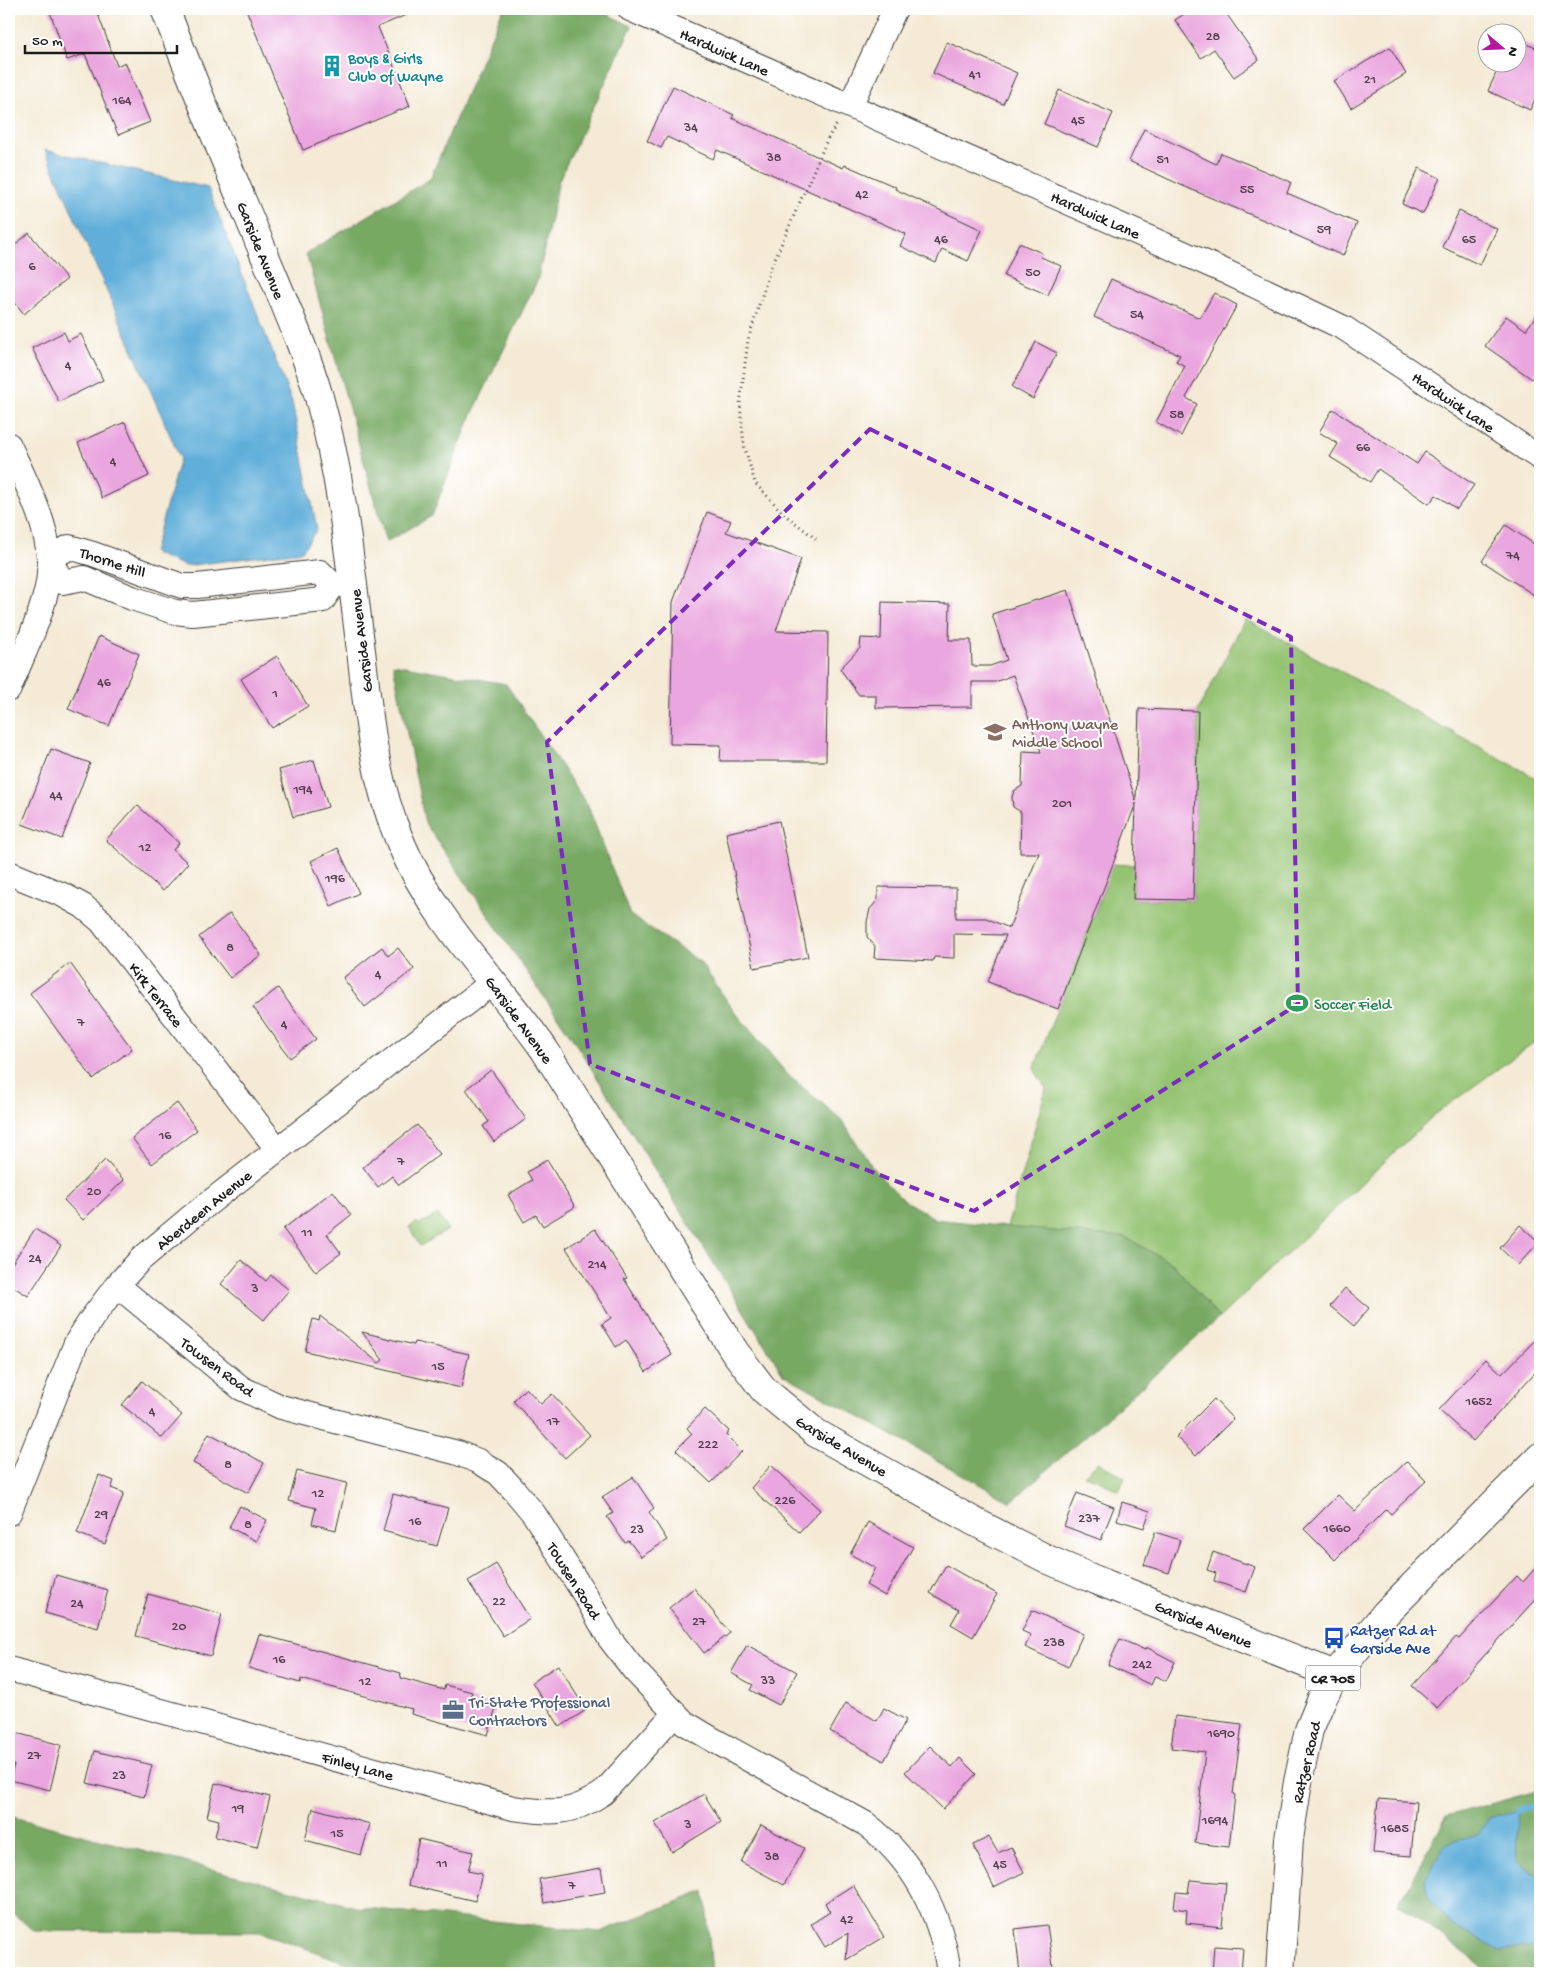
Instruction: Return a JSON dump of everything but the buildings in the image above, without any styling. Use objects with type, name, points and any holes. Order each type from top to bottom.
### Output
[{"type":"street","name":"Garside Avenue","points":[[165,9],[292,321],[318,394],[340,486],[343,584],[373,750],[399,840],[416,874],[440,912],[544,1049],[735,1352],[764,1390],[790,1414],[816,1433],[973,1521],[1049,1560],[1335,1675]]},
{"type":"street","name":"Hardwick Lane","points":[[630,9],[1224,271],[1344,328],[1540,458]]},
{"type":"street","points":[[850,106],[895,9]]},
{"type":"street","points":[[9,445],[38,508],[49,560],[47,587],[9,689]]},
{"type":"street","name":"Thorne Hill","points":[[49,560],[69,547],[182,586],[320,572],[343,584]]},
{"type":"street","name":"Kirk Terrace","points":[[9,872],[64,895],[83,906],[101,921],[278,1150]]},
{"type":"street","name":"Aberdeen Avenue","points":[[9,1513],[76,1344],[92,1318],[117,1285],[140,1260],[191,1217],[493,982]]},
{"type":"street","name":"Towsen Road","points":[[117,1285],[241,1388],[262,1399],[281,1407],[458,1453],[478,1461],[498,1474],[534,1514],[586,1595],[610,1639],[634,1670],[674,1713],[685,1723],[710,1738],[866,1824],[884,1838],[921,1884],[941,1931],[949,1973]]},
{"type":"street","name":"Ratzer Road","points":[[1280,1973],[1289,1839],[1309,1730],[1321,1701],[1335,1675],[1386,1613],[1540,1457]]},
{"type":"street","name":"Finley Lane","points":[[9,1670],[513,1808],[551,1813],[589,1802],[603,1793],[674,1713]]},
{"type":"path","points":[[816,539],[784,514],[755,484],[744,445],[740,404],[748,340],[770,270],[828,138],[850,106]]},
{"type":"highlighted area","points":[[870,429],[1291,637],[1298,1004],[974,1211],[590,1064],[547,742]]},
{"type":"green space","points":[[503,9],[596,9],[632,26],[559,180],[538,279],[469,421],[432,516],[386,542],[306,253],[430,179]]},
{"type":"green space","points":[[1245,619],[1540,780],[1540,1038],[1433,1116],[1219,1318],[1173,1264],[1007,1227],[1046,1089],[1034,1069],[1105,886],[1105,864],[1134,865],[1133,899],[1193,900],[1198,711]]},
{"type":"green space","points":[[393,664],[506,684],[588,806],[630,915],[700,962],[735,1012],[787,1074],[841,1119],[875,1171],[905,1201],[936,1219],[1125,1237],[1173,1264],[1219,1318],[1011,1502],[783,1374],[574,1041],[425,823]]},
{"type":"green space","points":[[438,1214],[448,1230],[420,1246],[409,1227],[417,1222],[419,1225]]},
{"type":"green space","points":[[1098,1462],[1125,1478],[1119,1491],[1097,1479],[1084,1475]]},
{"type":"green space","points":[[1540,1790],[1540,1973],[1490,1973],[1398,1903],[1447,1816]]},
{"type":"green space","points":[[9,1816],[356,1907],[600,1932],[705,1891],[712,1973],[374,1973],[260,1932],[34,1931],[9,1910]]},
{"type":"water","points":[[45,150],[208,188],[292,402],[317,529],[302,551],[185,566],[153,553],[180,458]]},
{"type":"water","points":[[1518,1810],[1516,1862],[1540,1877],[1540,1941],[1534,1947],[1499,1951],[1451,1925],[1428,1898],[1426,1878],[1445,1844],[1478,1835],[1489,1818]]},
{"type":"waterway","points":[[1518,1810],[1540,1807]]},
{"type":"place","name":"Boys & Girls Club of Wayne","points":[[332,66]]},
{"type":"place","name":"Anthony Wayne Middle School","points":[[995,732]]},
{"type":"place","name":"Soccer Field","points":[[1297,1003]]},
{"type":"place","name":"Ratzer Rd at Garside Ave","points":[[1334,1638]]},
{"type":"place","name":"Tri-State Professional Contractors","points":[[453,1710]]}]
